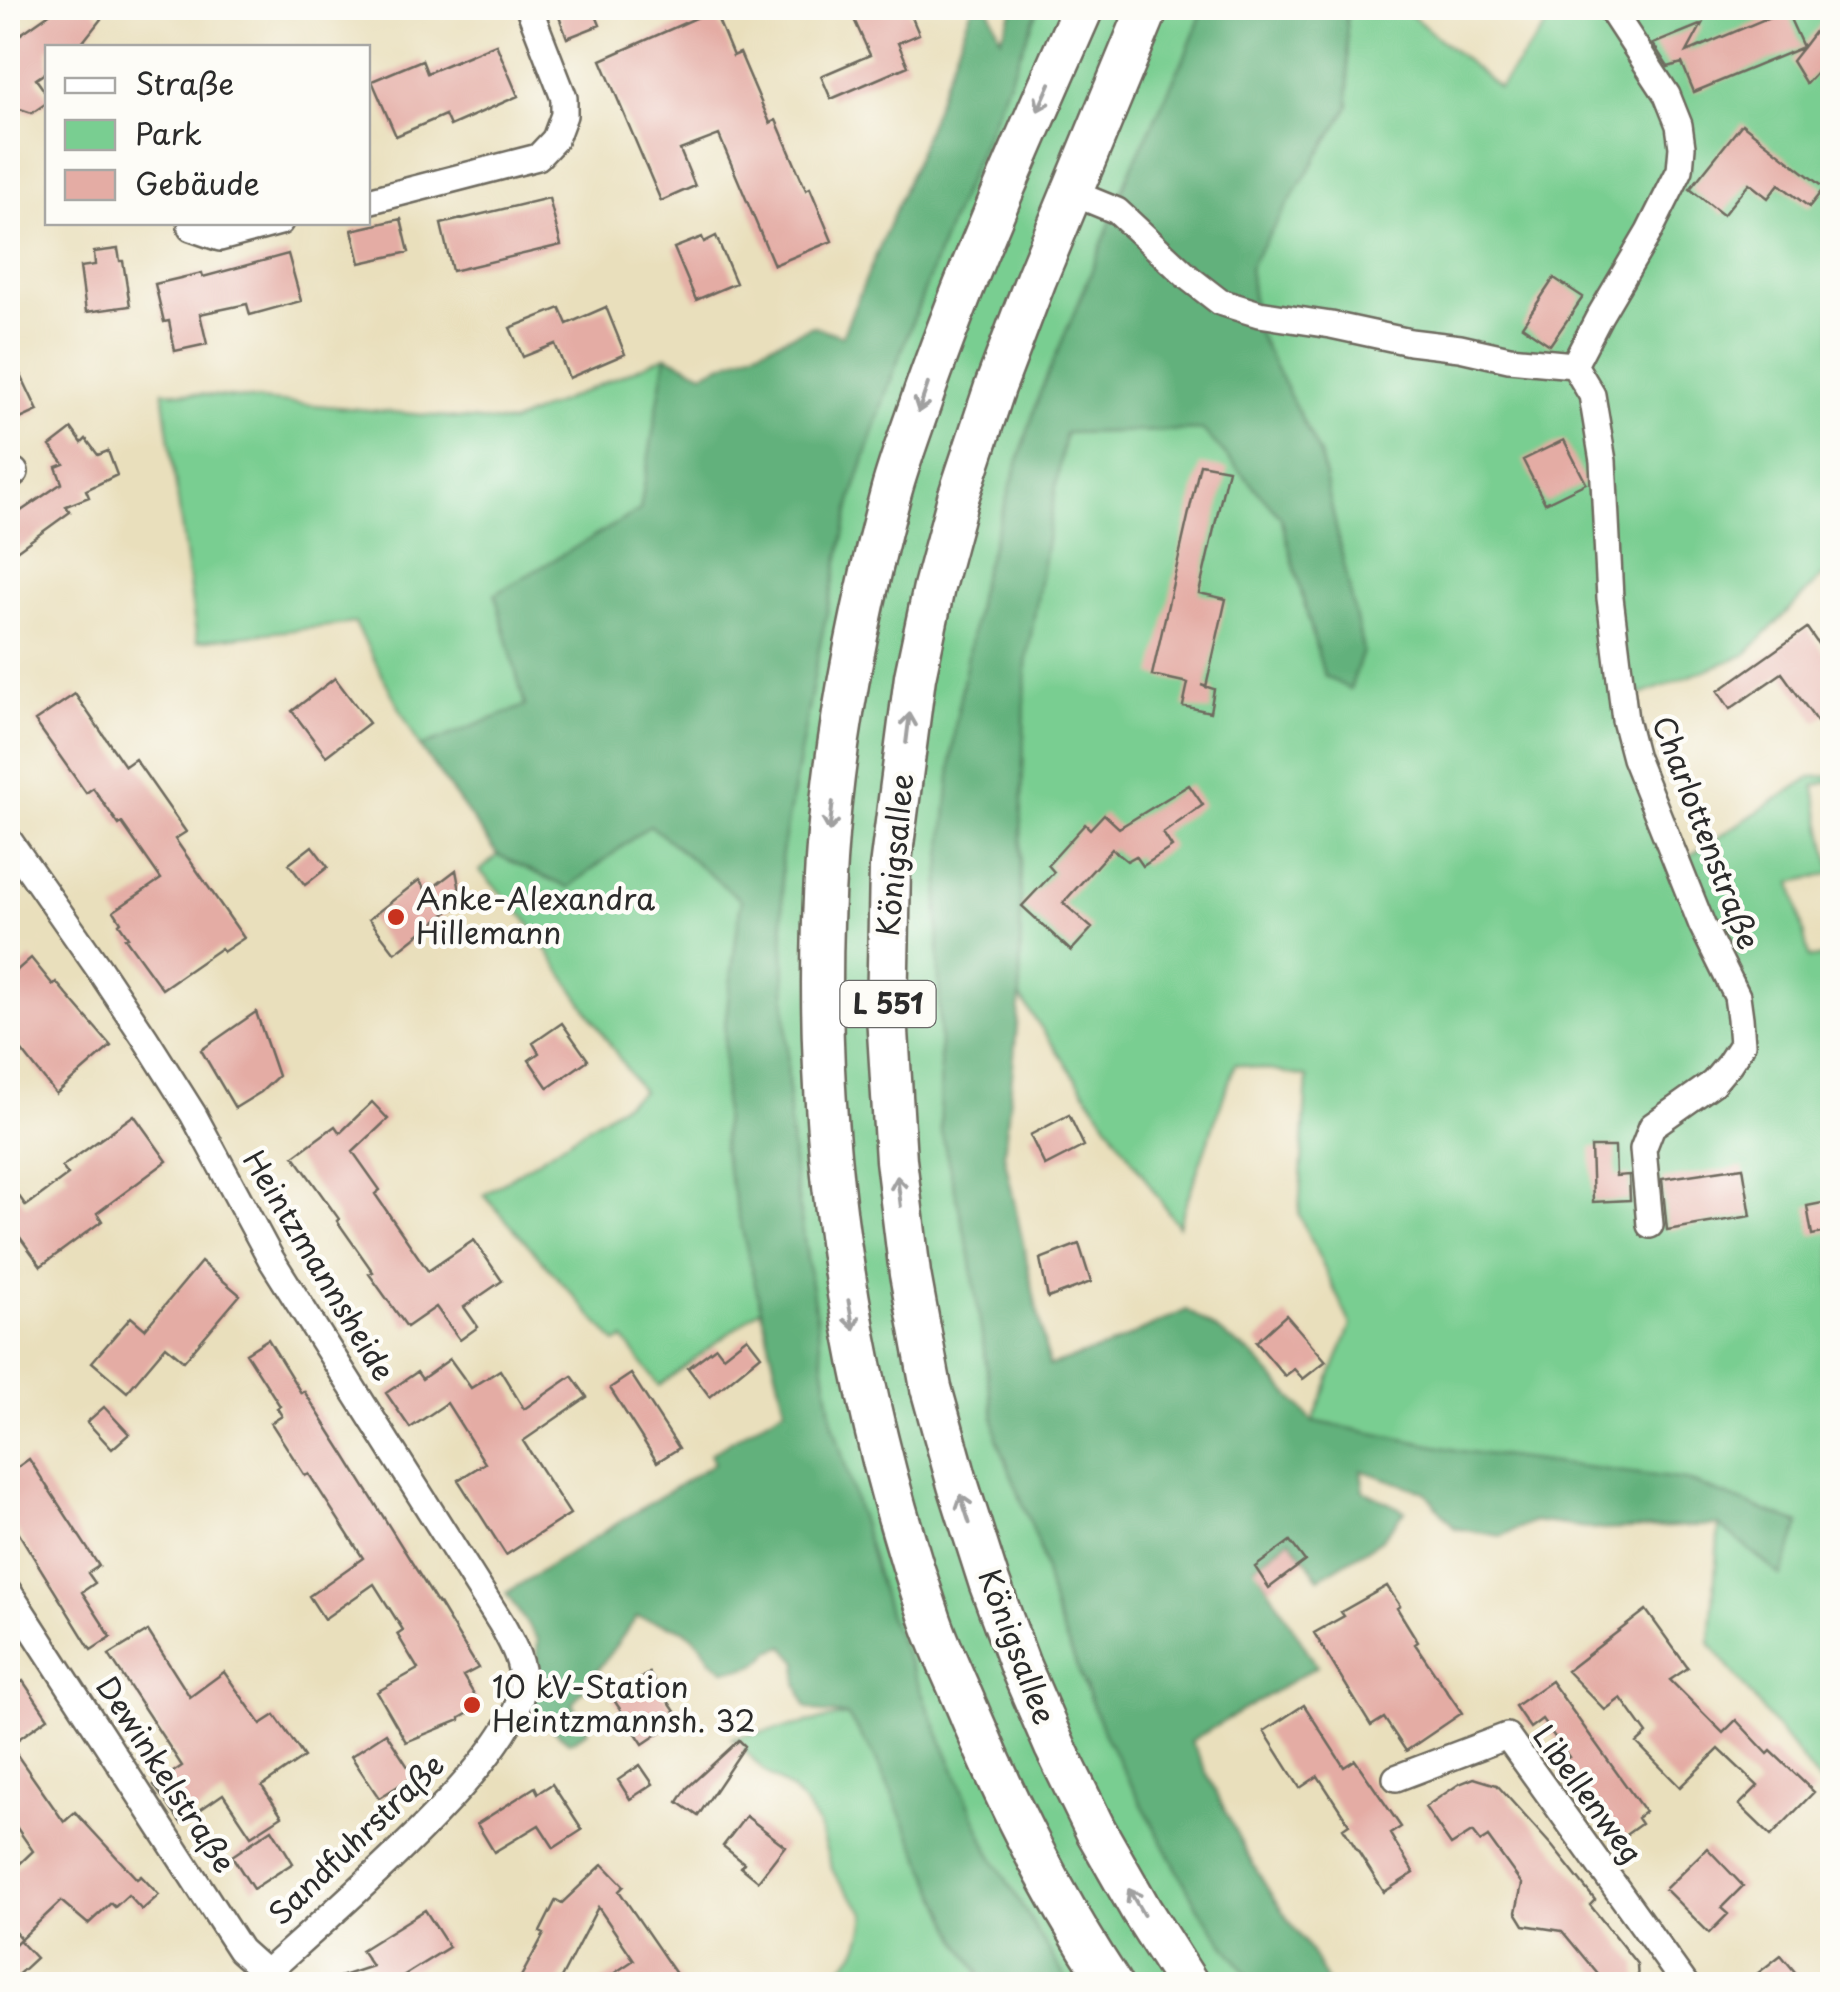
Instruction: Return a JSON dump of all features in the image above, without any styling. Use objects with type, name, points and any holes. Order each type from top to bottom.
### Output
[{"type":"main road","name":"L 551","points":[[1083,8],[951,319],[892,488],[858,630],[840,738],[826,859],[822,981],[825,1103],[838,1226],[866,1396],[897,1512],[932,1624],[999,1782],[1044,1871],[1111,1984]]},
{"type":"main road","name":"Königsallee","points":[[1148,8],[995,387],[934,587],[915,677],[890,868],[888,1015],[896,1160],[910,1274],[931,1388],[958,1486],[1020,1666],[1096,1831],[1188,1984]]},
{"type":"street","points":[[370,200],[538,157],[555,139],[564,115],[564,98],[529,8]]},
{"type":"street","points":[[1073,193],[1117,211],[1220,302],[1259,314],[1410,342],[1509,359],[1574,365],[1680,170],[1679,125],[1667,94],[1610,8]]},
{"type":"street","points":[[191,228],[220,238],[269,225]]},
{"type":"street","name":"Charlottenstraße","points":[[1574,365],[1592,395],[1602,461],[1610,598],[1625,720],[1636,758],[1702,926],[1737,996],[1742,1044],[1713,1083],[1652,1126],[1643,1149],[1650,1225]]},
{"type":"street","name":"Heintzmannsheide","points":[[8,839],[100,969],[193,1114],[271,1258],[515,1648],[522,1687],[516,1711],[500,1738]]},
{"type":"street","name":"Dewinkelstraße","points":[[8,1591],[229,1934],[266,1981]]},
{"type":"street","name":"Libellenweg","points":[[1396,1778],[1507,1736],[1685,1984]]},
{"type":"street","name":"Sandfuhrstraße","points":[[266,1981],[450,1800],[500,1738]]},
{"type":"green space","points":[[972,8],[989,8],[1001,38],[1014,8],[1039,8],[948,227],[888,387],[852,498],[820,644],[781,858],[789,1112],[794,1174],[832,1420],[889,1616],[989,1851],[1069,1984],[986,1984],[960,1943],[873,1753],[847,1715],[806,1707],[797,1683],[798,1662],[784,1646],[770,1651],[756,1665],[724,1670],[684,1629],[637,1617],[572,1704],[588,1731],[569,1742],[534,1715],[538,1640],[506,1593],[714,1463],[710,1454],[785,1408],[723,1151],[725,1026],[741,900],[650,825],[568,888],[498,855],[420,747],[525,706],[495,594],[640,510],[666,356],[703,373],[813,326],[842,336],[912,170]]},
{"type":"green space","points":[[1039,8],[1204,8],[1129,173],[1040,393],[982,577],[955,727],[938,900],[941,1131],[970,1255],[997,1438],[1038,1542],[1055,1613],[1105,1736],[1198,1908],[1254,1984],[1069,1984],[989,1851],[889,1616],[832,1420],[794,1174],[781,858],[820,644],[852,498],[888,387],[948,227]]},
{"type":"green space","points":[[1204,8],[1346,8],[1349,106],[1249,267],[1256,329],[1320,455],[1363,651],[1350,689],[1324,676],[1281,517],[1203,430],[1065,433],[1026,664],[1020,997],[1004,1154],[1049,1366],[1107,1347],[1187,1310],[1253,1355],[1313,1421],[1461,1451],[1686,1480],[1800,1524],[1781,1576],[1719,1525],[1604,1530],[1534,1521],[1501,1536],[1455,1528],[1425,1492],[1361,1470],[1364,1491],[1405,1511],[1380,1541],[1319,1578],[1290,1539],[1255,1566],[1317,1666],[1191,1741],[1245,1851],[1328,1984],[1254,1984],[1198,1908],[1105,1736],[1055,1613],[1038,1542],[997,1438],[970,1255],[941,1131],[938,900],[955,727],[982,577],[1040,393],[1129,173]]},
{"type":"green space","points":[[1346,8],[1402,8],[1499,88],[1560,8],[1832,8],[1832,566],[1745,655],[1635,697],[1646,754],[1685,859],[1811,777],[1832,776],[1832,781],[1814,786],[1832,873],[1792,882],[1809,958],[1832,957],[1832,1762],[1820,1783],[1710,1643],[1719,1525],[1780,1575],[1799,1523],[1313,1421],[1351,1325],[1299,1215],[1307,1077],[1235,1064],[1178,1226],[1020,997],[1026,664],[1065,433],[1203,430],[1281,517],[1324,676],[1350,689],[1363,651],[1320,455],[1256,329],[1249,266],[1349,106]]},
{"type":"green space","points":[[666,356],[640,510],[495,594],[526,706],[420,747],[355,623],[197,641],[163,391],[511,423]]},
{"type":"green space","points":[[650,825],[741,900],[725,1026],[723,1151],[762,1308],[659,1386],[624,1339],[616,1343],[484,1195],[642,1092],[526,919],[480,871],[498,855],[568,888]]},
{"type":"green space","points":[[847,1715],[873,1753],[960,1943],[979,1974],[965,1984],[820,1984],[853,1955],[866,1913],[838,1880],[818,1825],[807,1807],[732,1738]]},
{"type":"building","points":[[58,8],[93,8],[101,19],[80,45],[45,45],[45,73],[36,79],[45,92],[45,104],[32,113],[17,108],[8,87],[8,43]]},
{"type":"building","points":[[593,8],[600,25],[567,38],[558,14]]},
{"type":"building","points":[[849,8],[908,8],[919,34],[898,43],[908,66],[831,99],[821,76],[870,55]]},
{"type":"building","points":[[1832,9],[1832,87],[1816,73],[1806,84],[1792,61]]},
{"type":"building","points":[[714,10],[733,56],[740,53],[770,123],[776,120],[832,241],[774,265],[719,135],[680,150],[695,186],[661,201],[601,60]]},
{"type":"building","points":[[1786,10],[1803,47],[1694,92],[1682,63],[1668,67],[1653,44],[1702,24],[1687,52]]},
{"type":"building","points":[[496,44],[518,96],[450,126],[445,115],[396,136],[372,81],[422,60],[427,73]]},
{"type":"building","points":[[1742,124],[1824,188],[1809,207],[1779,184],[1768,198],[1749,183],[1723,215],[1690,189]]},
{"type":"building","points":[[549,198],[561,245],[452,271],[441,224]]},
{"type":"building","points":[[401,219],[409,252],[360,263],[352,230]]},
{"type":"building","points":[[716,236],[736,283],[696,300],[674,248]]},
{"type":"building","points":[[118,249],[130,306],[86,312],[80,267],[95,265],[94,252]]},
{"type":"building","points":[[288,254],[301,301],[250,315],[247,304],[200,314],[207,344],[175,351],[155,284],[202,273],[203,277]]},
{"type":"building","points":[[1554,278],[1583,297],[1550,345],[1522,326]]},
{"type":"building","points":[[606,307],[625,354],[569,378],[555,344],[523,357],[510,328],[560,308],[567,324]]},
{"type":"building","points":[[8,348],[38,411],[18,420],[16,415],[8,418]]},
{"type":"building","points":[[72,429],[98,455],[108,451],[117,475],[86,490],[89,497],[66,506],[70,512],[8,557],[8,494],[21,511],[62,483],[56,467],[64,464],[50,446]]},
{"type":"building","points":[[1564,440],[1586,483],[1545,503],[1523,460]]},
{"type":"building","points":[[1200,464],[1228,469],[1199,593],[1226,599],[1206,687],[1214,689],[1210,712],[1183,706],[1188,683],[1152,675]]},
{"type":"building","points":[[1807,628],[1832,664],[1832,710],[1817,722],[1782,673],[1730,709],[1718,691]]},
{"type":"building","points":[[335,678],[369,723],[326,756],[292,711]]},
{"type":"building","points":[[75,694],[125,766],[135,759],[186,832],[175,839],[244,938],[223,952],[221,948],[162,989],[125,938],[128,937],[114,911],[161,879],[93,788],[86,793],[35,721]]},
{"type":"building","points":[[1189,785],[1203,805],[1163,833],[1172,847],[1143,866],[1136,856],[1127,861],[1112,849],[1063,903],[1092,928],[1071,951],[1022,906],[1054,872],[1048,865],[1085,824],[1090,829],[1104,814],[1119,828]]},
{"type":"building","points":[[312,846],[328,867],[305,885],[289,864]]},
{"type":"building","points":[[456,870],[463,907],[450,910],[395,953],[369,919],[419,880],[427,892]]},
{"type":"building","points":[[31,958],[111,1046],[56,1094],[8,1033],[8,978]]},
{"type":"building","points":[[256,1012],[278,1076],[235,1108],[201,1050]]},
{"type":"building","points":[[562,1023],[588,1060],[548,1088],[529,1060],[539,1053],[533,1043]]},
{"type":"building","points":[[372,1102],[388,1119],[353,1152],[380,1190],[375,1194],[428,1271],[474,1240],[502,1281],[464,1307],[478,1327],[460,1340],[436,1307],[407,1327],[294,1156],[335,1126],[340,1133]]},
{"type":"building","points":[[134,1115],[167,1161],[97,1213],[102,1221],[41,1266],[8,1221],[8,1181],[26,1206],[68,1175],[62,1167]]},
{"type":"building","points":[[1069,1115],[1084,1146],[1045,1166],[1030,1135]]},
{"type":"building","points":[[1591,1147],[1615,1147],[1616,1176],[1629,1175],[1630,1200],[1593,1202]]},
{"type":"building","points":[[1743,1167],[1751,1216],[1667,1230],[1662,1179]]},
{"type":"building","points":[[1832,1201],[1832,1231],[1812,1235],[1807,1206]]},
{"type":"building","points":[[1079,1244],[1091,1282],[1048,1298],[1040,1259]]},
{"type":"building","points":[[201,1262],[240,1295],[184,1361],[166,1346],[127,1392],[92,1362],[131,1317],[145,1329]]},
{"type":"building","points":[[1286,1315],[1326,1361],[1303,1379],[1294,1369],[1285,1376],[1256,1342]]},
{"type":"building","points":[[747,1337],[761,1355],[710,1397],[688,1368],[716,1347],[723,1356]]},
{"type":"building","points":[[268,1339],[478,1668],[463,1676],[481,1706],[460,1720],[406,1742],[377,1692],[418,1669],[397,1634],[403,1630],[374,1584],[324,1619],[309,1596],[363,1558],[271,1423],[282,1416],[277,1408],[280,1406],[246,1353]]},
{"type":"building","points":[[450,1359],[471,1388],[500,1370],[524,1409],[572,1376],[587,1397],[523,1441],[570,1514],[506,1555],[458,1480],[485,1463],[447,1403],[410,1428],[386,1393],[417,1372],[422,1379]]},
{"type":"building","points":[[631,1374],[679,1448],[657,1462],[610,1388]]},
{"type":"building","points":[[104,1407],[129,1434],[112,1449],[87,1422]]},
{"type":"building","points":[[29,1459],[99,1566],[88,1573],[95,1583],[82,1592],[111,1637],[91,1650],[8,1516],[8,1474]]},
{"type":"building","points":[[1290,1541],[1305,1561],[1269,1588],[1255,1567]]},
{"type":"building","points":[[1387,1586],[1418,1642],[1415,1644],[1462,1713],[1406,1751],[1384,1718],[1371,1726],[1314,1633],[1344,1616],[1341,1612]]},
{"type":"building","points":[[1646,1610],[1688,1668],[1670,1680],[1723,1733],[1736,1720],[1768,1754],[1771,1751],[1814,1792],[1771,1836],[1739,1805],[1758,1786],[1719,1749],[1680,1787],[1637,1743],[1647,1734],[1621,1698],[1605,1710],[1567,1671]]},
{"type":"building","points":[[148,1631],[190,1697],[224,1672],[261,1724],[275,1715],[304,1757],[262,1786],[282,1816],[251,1836],[223,1794],[181,1823],[154,1785],[182,1766],[109,1655]]},
{"type":"building","points":[[649,1673],[680,1719],[643,1744],[612,1697]]},
{"type":"building","points":[[23,1681],[48,1718],[10,1745],[64,1822],[75,1812],[137,1879],[141,1876],[159,1895],[142,1910],[128,1895],[115,1907],[111,1903],[88,1924],[61,1901],[21,1939],[8,1924],[8,1875],[33,1851],[8,1815],[8,1692]]},
{"type":"building","points":[[1551,1681],[1645,1812],[1637,1818],[1641,1824],[1620,1839],[1562,1761],[1569,1757],[1542,1719],[1530,1728],[1515,1706]]},
{"type":"building","points":[[1304,1705],[1344,1767],[1355,1760],[1401,1827],[1390,1834],[1414,1873],[1384,1892],[1343,1828],[1349,1824],[1318,1776],[1300,1788],[1264,1731]]},
{"type":"building","points":[[386,1733],[414,1776],[379,1798],[351,1756]]},
{"type":"building","points":[[739,1740],[745,1746],[698,1816],[678,1802],[687,1788]]},
{"type":"building","points":[[640,1765],[653,1784],[630,1799],[618,1780]]},
{"type":"building","points":[[1474,1778],[1497,1785],[1595,1900],[1590,1905],[1637,1964],[1638,1984],[1606,1984],[1562,1931],[1524,1925],[1516,1912],[1522,1884],[1488,1837],[1480,1842],[1472,1832],[1451,1845],[1425,1807]]},
{"type":"building","points":[[552,1784],[582,1830],[554,1848],[539,1825],[494,1852],[477,1824],[535,1787],[538,1793]]},
{"type":"building","points":[[746,1816],[785,1846],[758,1881],[723,1846]]},
{"type":"building","points":[[272,1829],[293,1863],[253,1889],[232,1856]]},
{"type":"building","points":[[1707,1848],[1743,1886],[1721,1908],[1728,1914],[1709,1933],[1665,1889]]},
{"type":"building","points":[[603,1864],[624,1886],[619,1891],[683,1984],[598,1984],[634,1960],[598,1907],[558,1984],[517,1984],[544,1934],[540,1932],[556,1900],[562,1903]]},
{"type":"building","points":[[425,1910],[449,1947],[390,1984],[331,1984],[330,1980],[372,1966],[361,1950]]},
{"type":"building","points":[[19,1940],[36,1958],[8,1984],[8,1951]]},
{"type":"building","points":[[1781,1955],[1805,1984],[1744,1984]]},
{"type":"place","name":"Anke-Alexandra Hillemann","points":[[396,917]]},
{"type":"place","name":"10 kV-Station Heintzmannsh. 32","points":[[472,1705]]}]
